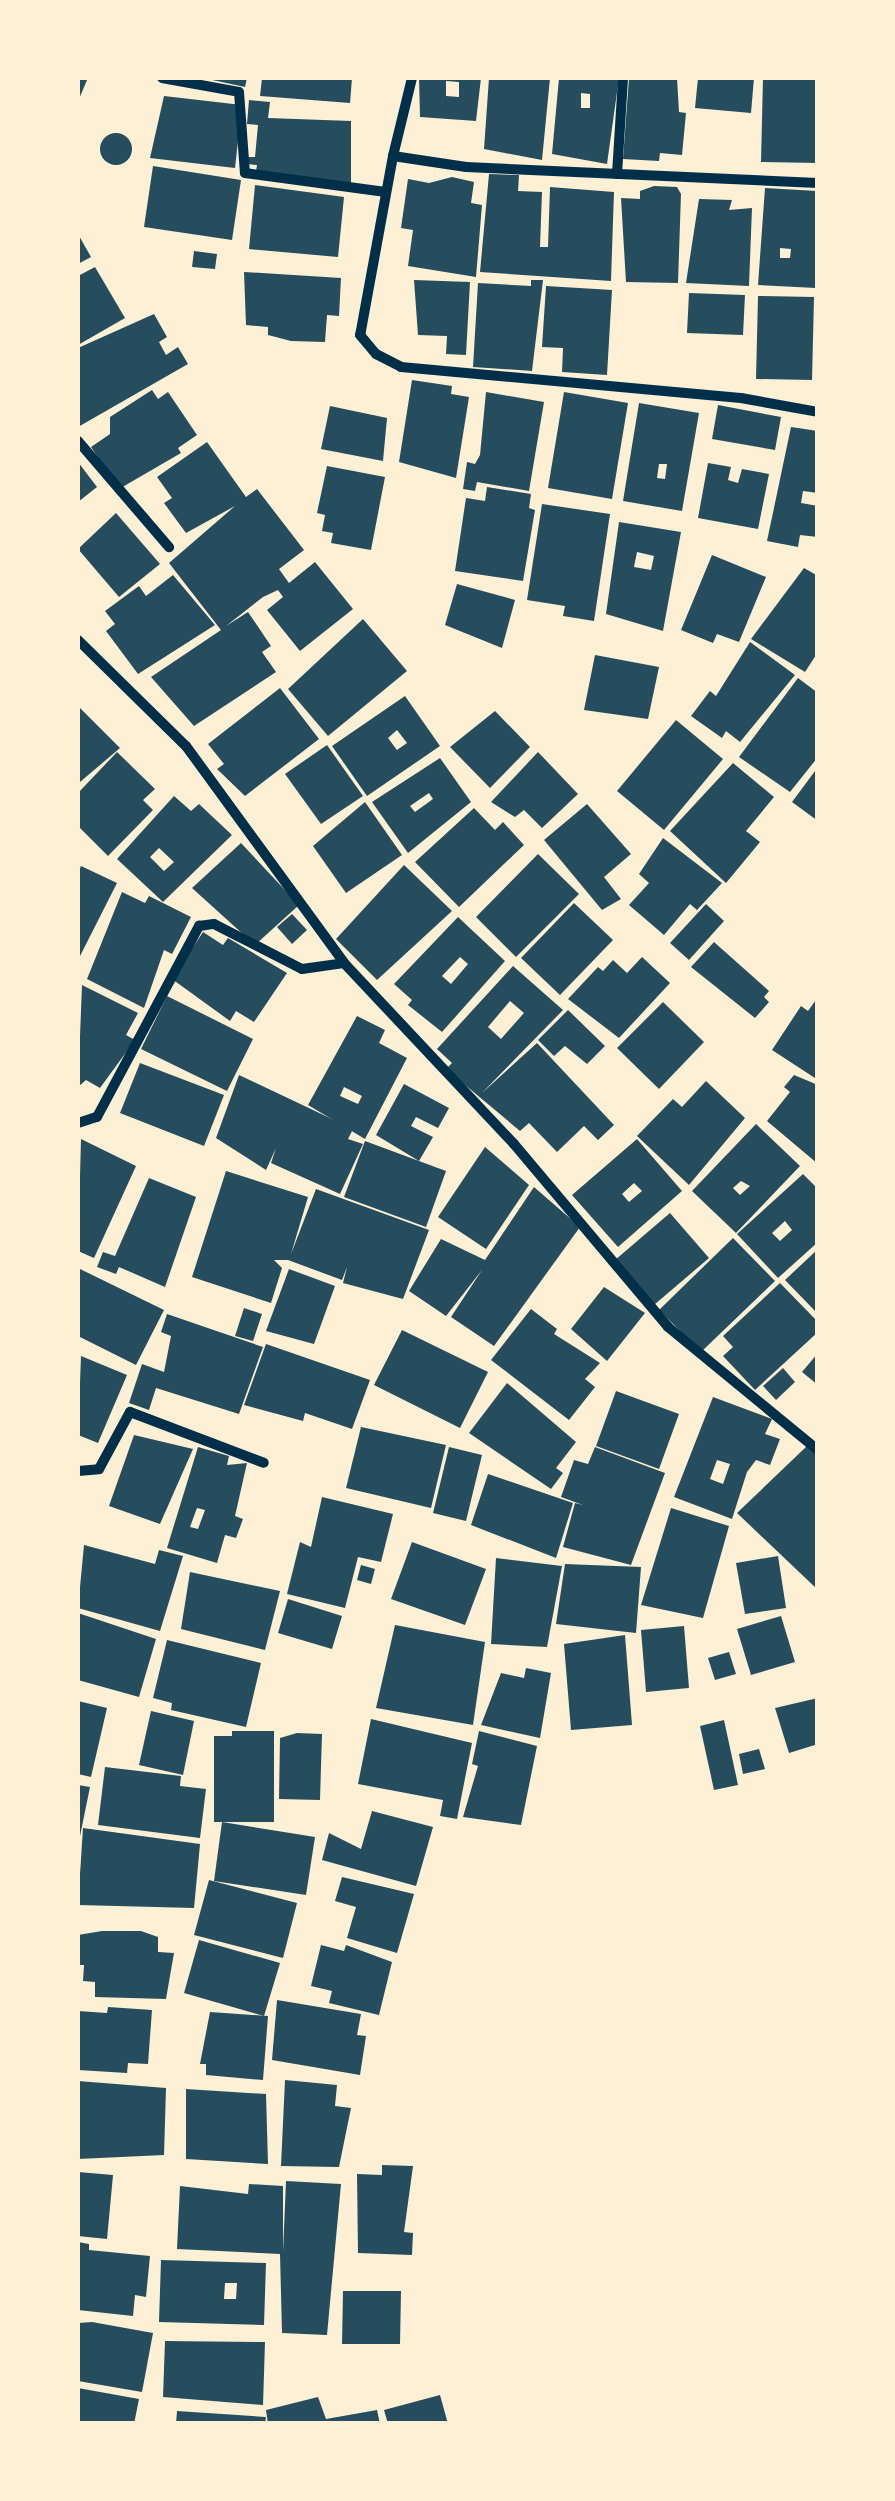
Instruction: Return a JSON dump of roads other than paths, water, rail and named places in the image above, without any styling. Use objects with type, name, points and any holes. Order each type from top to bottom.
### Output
[{"type":"street","points":[[162,78],[240,92],[245,173],[386,192]]},
{"type":"street","points":[[412,78],[392,156],[360,334],[388,360],[818,412]]},
{"type":"street","points":[[617,174],[623,78]]},
{"type":"street","points":[[392,156],[617,174],[818,183]]},
{"type":"street","points":[[78,440],[169,547]]},
{"type":"street","points":[[78,640],[186,746],[344,963],[514,1144],[668,1327],[818,1450]]},
{"type":"street","points":[[78,1123],[97,1118],[198,926],[214,924],[302,969],[344,963]]},
{"type":"street","points":[[78,1470],[99,1469],[130,1412],[264,1462]]}]
